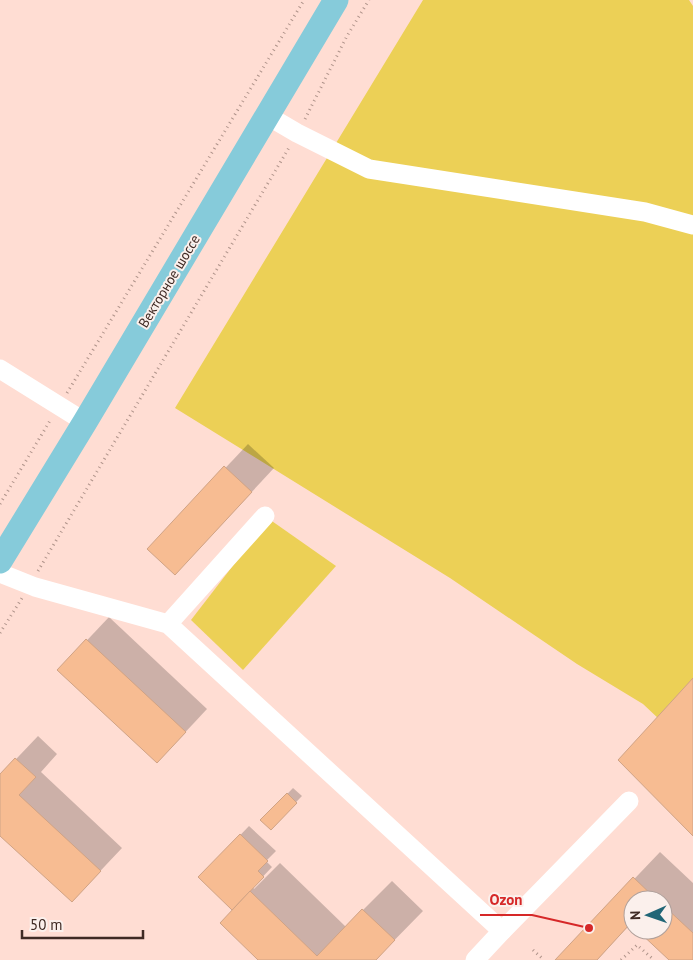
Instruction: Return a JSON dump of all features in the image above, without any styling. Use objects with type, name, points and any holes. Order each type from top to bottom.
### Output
[{"type":"main road","name":"Векторное шоссе","points":[[0,561],[85,422],[336,0]]},
{"type":"street","points":[[268,116],[297,134],[368,169],[645,212],[693,225]]},
{"type":"street","points":[[0,369],[85,422]]},
{"type":"street","points":[[168,624],[266,516]]},
{"type":"street","points":[[0,573],[30,585],[168,624],[502,930]]},
{"type":"street","points":[[475,960],[629,801]]},
{"type":"path","points":[[0,504],[304,0]]},
{"type":"path","points":[[0,634],[297,134],[347,36],[369,0]]},
{"type":"path","points":[[621,960],[636,946],[654,960]]},
{"type":"path","points":[[533,950],[544,960]]},
{"type":"shaded area","points":[[423,0],[689,0],[693,6],[693,751],[643,704],[577,664],[450,578],[175,408]]},
{"type":"shaded area","points":[[269,519],[336,566],[243,670],[191,620]]},
{"type":"building","points":[[224,466],[252,492],[175,575],[147,549]]},
{"type":"building","points":[[86,639],[186,732],[157,763],[57,670]]},
{"type":"building","points":[[693,678],[693,836],[618,760]]},
{"type":"building","points":[[15,758],[36,777],[19,795],[101,871],[72,902],[0,836],[0,774]]},
{"type":"building","points":[[287,793],[297,803],[271,830],[260,820]]},
{"type":"building","points":[[240,834],[268,861],[258,871],[264,877],[232,910],[198,877]]},
{"type":"building","points":[[633,877],[647,890],[623,890],[623,932],[597,960],[555,960]]},
{"type":"building","points":[[250,891],[317,956],[362,909],[395,940],[376,960],[258,960],[220,923]]},
{"type":"building","points":[[673,914],[693,933],[693,960],[669,960],[648,940],[673,940]]},
{"type":"place","name":"Ozon","points":[[589,928]]}]
